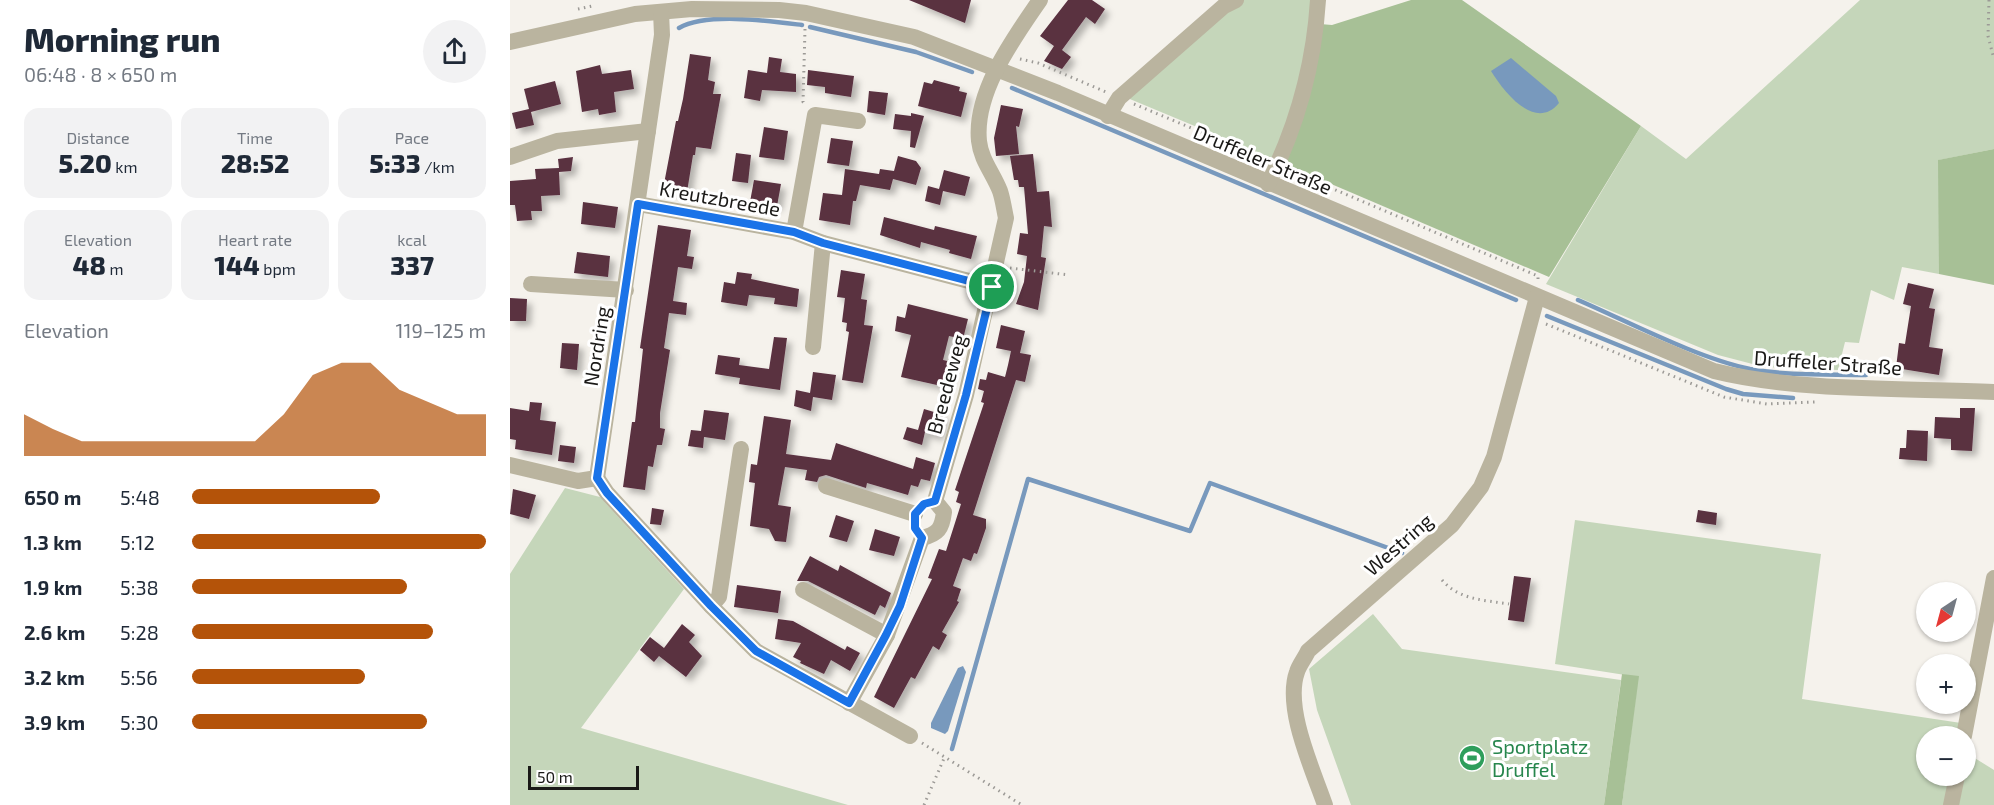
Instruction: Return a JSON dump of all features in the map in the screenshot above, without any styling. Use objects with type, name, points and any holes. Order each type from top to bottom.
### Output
[{"type":"street","name":"Breedeweg","points":[[935,501],[966,395],[1006,218],[1000,191],[984,163],[979,140],[980,114],[1009,45],[1040,0]]},
{"type":"street","points":[[1108,116],[1119,98],[1224,6],[1236,0]]},
{"type":"street","points":[[1268,184],[1296,116],[1311,65],[1318,0]]},
{"type":"street","name":"Druffeler Straße","points":[[510,42],[634,7],[661,12],[780,5],[914,37],[1108,116],[1714,371],[1748,379],[1994,392]]},
{"type":"street","name":"Nordring","points":[[597,478],[662,35],[661,12]]},
{"type":"street","points":[[815,115],[858,121]]},
{"type":"street","name":"Kreutzbreede","points":[[794,232],[815,115]]},
{"type":"street","points":[[510,157],[557,141],[648,131]]},
{"type":"street","name":"Kreutzbreede","points":[[638,204],[794,232],[823,243],[992,287]]},
{"type":"street","points":[[813,347],[823,243]]},
{"type":"street","points":[[531,284],[626,290]]},
{"type":"street","name":"Westring","points":[[1325,805],[1296,714],[1294,691],[1297,672],[1308,651],[1452,525],[1481,487],[1494,457],[1537,297]]},
{"type":"street","points":[[711,606],[719,597],[741,448]]},
{"type":"street","points":[[510,465],[578,481],[597,478],[607,493],[711,606],[756,651],[910,736]]},
{"type":"street","points":[[826,486],[915,514]]},
{"type":"street","points":[[935,501],[944,512],[943,526],[936,535],[922,538],[915,528],[915,514],[924,504],[935,501]]},
{"type":"street","points":[[849,703],[900,606],[922,538]]},
{"type":"street","points":[[1966,726],[1994,578]]},
{"type":"street","points":[[803,590],[886,635]]},
{"type":"street","points":[[1952,805],[1955,786]]},
{"type":"path","points":[[1989,0],[1988,36],[1994,60]]},
{"type":"path","points":[[806,13],[803,102],[815,115]]},
{"type":"path","points":[[996,266],[1069,275]]},
{"type":"path","points":[[1442,580],[1451,591],[1471,598],[1509,604]]},
{"type":"path","points":[[910,736],[1022,805]]},
{"type":"path","points":[[924,805],[945,756]]},
{"type":"green space","points":[[1242,0],[1313,0],[1308,65],[1276,160],[1125,97]]},
{"type":"green space","points":[[1411,0],[1462,0],[1641,126],[1549,277],[1282,163],[1320,24],[1332,25]]},
{"type":"green space","points":[[1860,0],[1994,0],[1994,149],[1939,160],[1939,274],[1902,267],[1894,300],[1871,290],[1859,343],[1845,342],[1838,370],[1764,367],[1718,355],[1546,284],[1641,126],[1686,159]]},
{"type":"green space","points":[[1994,149],[1994,285],[1939,274],[1938,160]]},
{"type":"green space","points":[[565,488],[600,497],[684,589],[581,728],[848,805],[510,805],[510,574]]},
{"type":"green space","points":[[1575,520],[1821,554],[1802,699],[1961,723],[1960,726],[1916,726],[1916,786],[1948,786],[1944,805],[1622,805],[1638,677],[1555,664]]},
{"type":"green space","name":"Sportplatz Druffel","points":[[1373,614],[1402,649],[1621,680],[1604,805],[1351,805],[1317,710],[1309,669]]},
{"type":"green space","points":[[1622,674],[1639,676],[1622,805],[1604,805]]},
{"type":"green space","points":[[1976,759],[1994,770],[1994,805],[1955,805],[1958,786],[1976,786]]},
{"type":"water","points":[[1511,58],[1556,96],[1559,103],[1550,111],[1540,113],[1530,111],[1521,106],[1504,89],[1491,71]]},
{"type":"water","points":[[963,666],[966,672],[948,731],[945,734],[931,728],[931,723],[958,668]]},
{"type":"building","points":[[909,0],[971,0],[965,23]]},
{"type":"building","points":[[1068,0],[1092,0],[1105,9],[1095,24],[1086,17],[1062,50],[1071,57],[1062,69],[1044,61],[1054,46],[1040,36]]},
{"type":"building","points":[[690,54],[711,57],[708,80],[715,82],[713,94],[721,94],[711,149],[696,147],[687,192],[663,189],[676,121],[678,121],[683,99]]},
{"type":"building","points":[[769,57],[782,59],[780,72],[796,74],[796,92],[762,90],[760,101],[744,98],[748,70],[767,73]]},
{"type":"building","points":[[600,65],[602,74],[631,70],[634,89],[614,92],[616,112],[599,115],[598,109],[582,112],[576,71]]},
{"type":"building","points":[[808,70],[854,76],[851,97],[825,93],[825,87],[807,85]]},
{"type":"building","points":[[934,80],[960,87],[959,91],[967,93],[961,117],[918,106],[924,82],[932,84]]},
{"type":"building","points":[[555,81],[561,104],[531,112],[534,125],[516,129],[512,113],[529,109],[524,89]]},
{"type":"building","points":[[869,91],[888,93],[885,115],[867,112]]},
{"type":"building","points":[[1001,105],[1023,109],[1019,127],[1016,126],[1019,154],[996,156],[994,138]]},
{"type":"building","points":[[911,113],[924,116],[915,148],[910,147],[911,131],[893,129],[895,114],[911,116]]},
{"type":"building","points":[[764,127],[788,131],[784,160],[759,157]]},
{"type":"building","points":[[831,138],[853,141],[849,166],[827,163]]},
{"type":"building","points":[[736,153],[751,155],[748,183],[732,181]]},
{"type":"building","points":[[1033,154],[1037,192],[1049,191],[1052,227],[1044,226],[1041,257],[1046,258],[1038,310],[1016,304],[1024,282],[1027,256],[1017,254],[1020,233],[1028,234],[1024,187],[1019,187],[1018,180],[1014,180],[1010,156]]},
{"type":"building","points":[[898,156],[916,161],[921,168],[916,185],[893,179],[890,190],[860,185],[856,201],[853,201],[850,225],[819,220],[823,193],[842,195],[845,169],[879,174],[880,169],[894,171]]},
{"type":"building","points":[[573,157],[571,171],[559,172],[560,195],[541,196],[542,211],[531,211],[532,220],[517,221],[515,205],[510,205],[510,181],[536,179],[535,169],[559,168],[558,159]]},
{"type":"building","points":[[944,170],[970,177],[965,196],[943,191],[940,205],[925,201],[928,186],[939,189]]},
{"type":"building","points":[[754,180],[781,184],[777,206],[750,202]]},
{"type":"building","points":[[583,202],[618,207],[615,228],[581,224]]},
{"type":"building","points":[[884,217],[934,230],[935,226],[977,236],[971,259],[921,242],[920,248],[880,235]]},
{"type":"building","points":[[658,225],[691,230],[687,256],[694,257],[692,269],[678,267],[673,301],[687,303],[686,315],[669,313],[664,348],[670,350],[660,413],[660,428],[665,429],[662,445],[657,445],[653,467],[648,466],[645,490],[623,487],[632,422],[635,422],[643,349],[640,348]]},
{"type":"building","points":[[577,252],[610,256],[608,277],[574,273]]},
{"type":"building","points":[[841,270],[865,274],[861,299],[867,300],[864,325],[873,326],[863,383],[842,380],[849,332],[846,331],[847,323],[842,322],[845,298],[837,297]]},
{"type":"building","points":[[737,272],[752,274],[751,279],[799,289],[797,307],[774,304],[775,298],[749,295],[747,306],[721,302],[724,282],[735,284]]},
{"type":"building","points":[[1908,283],[1934,289],[1929,308],[1935,309],[1929,347],[1943,349],[1939,375],[1896,368],[1899,343],[1905,344],[1911,306],[1903,304]]},
{"type":"building","points":[[510,298],[527,299],[526,321],[510,321]]},
{"type":"building","points":[[908,304],[968,319],[963,339],[949,336],[943,360],[952,362],[946,387],[901,377],[911,335],[895,331],[897,316],[905,318]]},
{"type":"building","points":[[1001,325],[1025,331],[1020,353],[1031,355],[1025,382],[1016,380],[973,515],[986,519],[986,528],[977,554],[974,553],[971,561],[963,558],[953,586],[961,589],[957,601],[959,602],[942,632],[947,635],[939,650],[933,646],[915,679],[911,677],[894,708],[874,697],[932,579],[928,578],[939,549],[946,551],[961,504],[956,502],[959,492],[955,490],[984,403],[981,402],[984,391],[978,389],[980,379],[986,380],[988,372],[1005,377],[1008,365],[1011,351],[996,348]]},
{"type":"building","points":[[774,337],[787,338],[780,390],[739,384],[740,378],[715,374],[718,355],[740,358],[739,365],[769,369]]},
{"type":"building","points":[[562,343],[579,344],[577,370],[560,368]]},
{"type":"building","points":[[813,372],[836,375],[832,400],[813,397],[811,411],[794,406],[796,390],[810,393]]},
{"type":"building","points":[[530,402],[542,403],[540,420],[556,422],[552,455],[515,449],[516,440],[510,439],[510,408],[529,411]]},
{"type":"building","points":[[1960,408],[1975,408],[1972,451],[1951,450],[1951,439],[1934,438],[1935,417],[1960,418]]},
{"type":"building","points":[[924,409],[944,415],[938,436],[925,432],[922,445],[903,439],[907,427],[918,430]]},
{"type":"building","points":[[704,410],[729,413],[725,440],[704,437],[703,448],[688,446],[691,430],[701,431]]},
{"type":"building","points":[[764,416],[791,420],[786,454],[831,460],[836,443],[913,469],[916,457],[935,463],[930,481],[921,479],[918,487],[911,485],[908,495],[867,483],[866,488],[826,475],[819,477],[817,482],[805,480],[807,470],[785,467],[778,505],[791,507],[786,542],[775,541],[769,529],[750,526],[755,483],[749,482],[751,464],[757,465]]},
{"type":"building","points":[[1907,430],[1928,431],[1927,461],[1899,459],[1900,448],[1906,448]]},
{"type":"building","points":[[560,445],[576,447],[574,463],[558,461]]},
{"type":"building","points":[[513,489],[536,495],[529,519],[510,514]]},
{"type":"building","points":[[652,508],[664,510],[661,525],[650,524]]},
{"type":"building","points":[[1698,510],[1717,513],[1716,525],[1696,522]]},
{"type":"building","points":[[836,515],[854,521],[847,542],[829,537]]},
{"type":"building","points":[[875,529],[900,537],[894,556],[869,550]]},
{"type":"building","points":[[810,556],[838,571],[840,565],[891,593],[885,608],[880,605],[875,615],[808,581],[797,581]]},
{"type":"building","points":[[1514,576],[1531,578],[1524,622],[1508,620]]},
{"type":"building","points":[[737,585],[781,591],[778,613],[734,607]]},
{"type":"building","points":[[778,619],[793,621],[845,650],[847,646],[860,653],[850,671],[831,660],[824,674],[800,663],[801,661],[793,657],[801,643],[775,639]]},
{"type":"building","points":[[682,624],[695,635],[689,642],[702,656],[686,677],[659,656],[654,662],[640,650],[650,637],[664,648]]},
{"type":"waterway","points":[[679,28],[691,23],[722,19],[802,25]]},
{"type":"waterway","points":[[810,27],[916,52],[972,72]]},
{"type":"waterway","points":[[1012,88],[1516,300]]},
{"type":"waterway","points":[[1578,300],[1663,339],[1729,364],[1779,373],[1866,375]]},
{"type":"waterway","points":[[1547,316],[1726,389],[1743,394],[1793,398]]},
{"type":"waterway","points":[[952,749],[1028,479],[1190,531],[1210,483],[1402,553]]},
{"type":"place","name":"Sportplatz Druffel","points":[[1472,758]]},
{"type":"route","points":[[638,204],[794,232],[823,243],[992,287],[966,395],[935,501],[924,504],[915,514],[915,528],[922,538],[900,606],[849,703],[756,651],[711,606],[607,493],[597,478],[638,204]]}]
